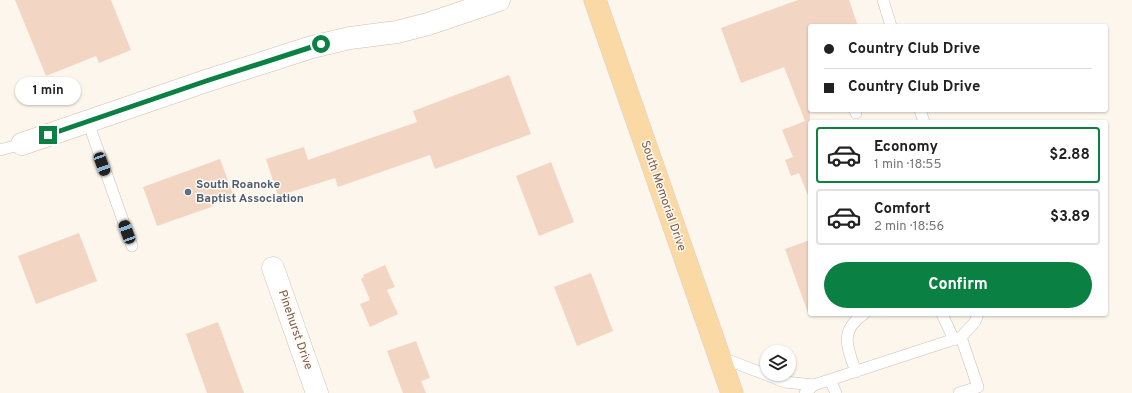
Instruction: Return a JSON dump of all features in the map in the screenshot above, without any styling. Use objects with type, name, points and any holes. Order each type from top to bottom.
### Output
[{"type":"main road","name":"South Memorial Drive","points":[[595,0],[732,393]]},
{"type":"street","points":[[22,144],[206,81],[312,47],[350,38],[397,32],[428,24],[499,0]]},
{"type":"street","name":"Pinehurst Drive","points":[[273,268],[317,393]]},
{"type":"lane","points":[[883,0],[891,24]]},
{"type":"lane","points":[[88,122],[132,246]]},
{"type":"lane","points":[[0,150],[22,144]]},
{"type":"lane","points":[[856,372],[846,343],[851,326],[862,316]]},
{"type":"lane","points":[[943,316],[958,339],[978,386],[959,393]]},
{"type":"lane","points":[[804,393],[814,385],[958,339],[975,322],[977,316]]},
{"type":"lane","points":[[719,357],[784,382],[814,385]]},
{"type":"lane","points":[[830,380],[836,393]]},
{"type":"building","points":[[15,0],[111,0],[131,50],[99,63],[96,56],[46,76]]},
{"type":"building","points":[[798,0],[849,0],[857,24],[808,24],[808,112],[810,112],[810,120],[808,120],[808,196],[799,173],[791,176],[785,160],[793,157],[782,130],[805,121],[784,67],[741,83],[721,28]]},
{"type":"building","points":[[509,75],[531,134],[435,169],[430,155],[338,187],[335,178],[278,196],[266,159],[304,147],[308,160],[417,122],[413,111]]},
{"type":"building","name":"South Roanoke Baptist Association","points":[[220,159],[234,197],[214,204],[214,206],[157,226],[143,187]]},
{"type":"building","points":[[551,162],[574,222],[539,236],[516,176]]},
{"type":"building","points":[[79,233],[97,281],[36,304],[18,256]]},
{"type":"building","points":[[808,241],[808,313],[785,249]]},
{"type":"building","points":[[385,265],[395,287],[387,290],[398,314],[370,327],[360,304],[370,300],[361,279],[364,277],[363,275]]},
{"type":"building","points":[[591,273],[613,331],[577,346],[554,287]]},
{"type":"building","points":[[218,322],[244,393],[207,393],[186,334]]},
{"type":"building","points":[[416,341],[430,378],[421,381],[426,393],[403,393],[387,351]]},
{"type":"place","name":"South Roanoke Baptist Association","points":[[188,192]]},
{"type":"route","points":[[48,135],[206,81],[321,44]]}]
